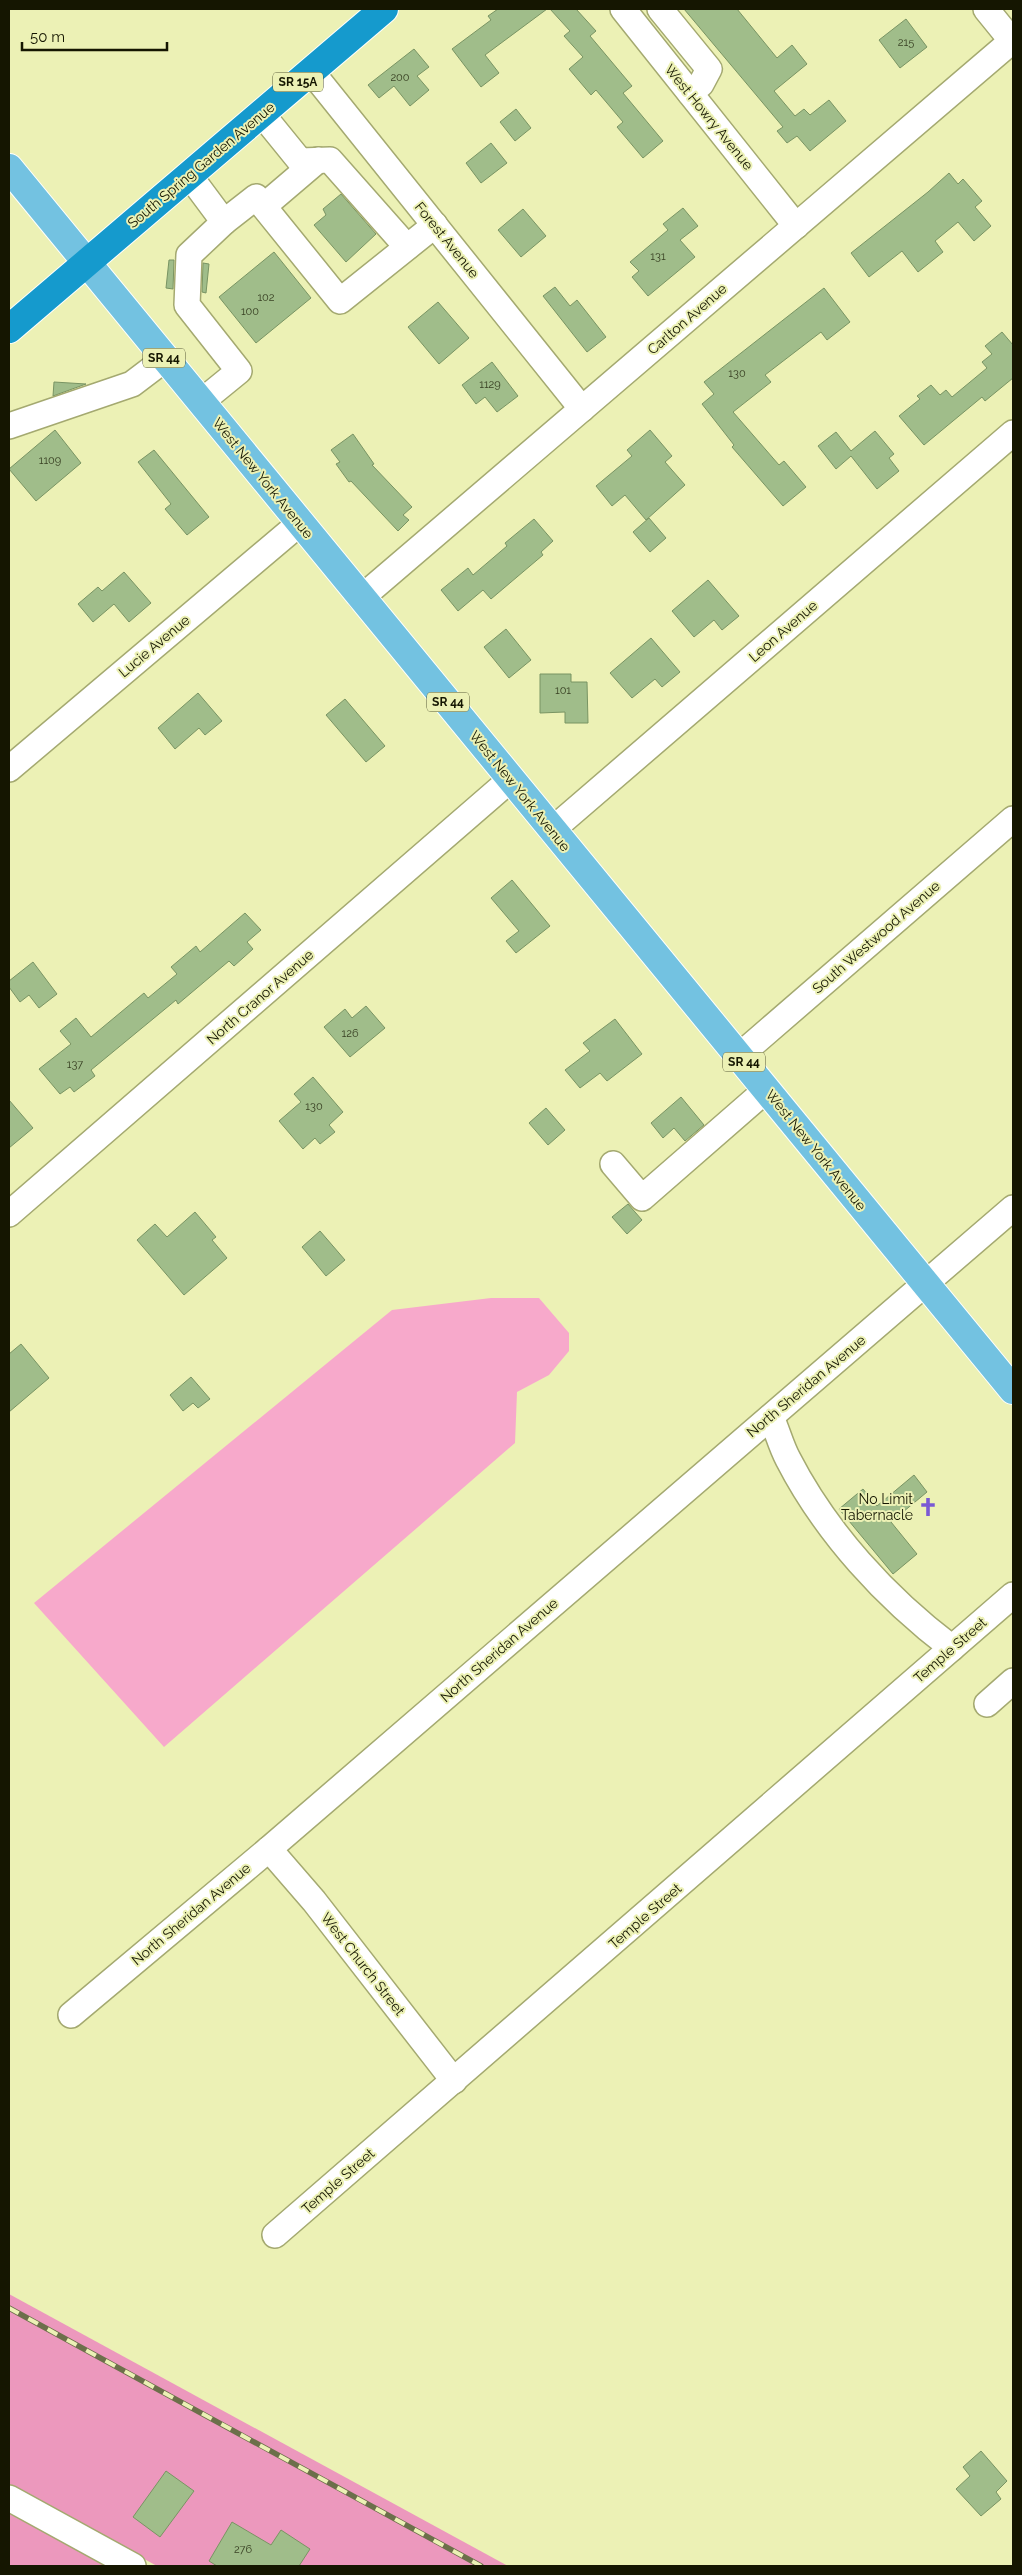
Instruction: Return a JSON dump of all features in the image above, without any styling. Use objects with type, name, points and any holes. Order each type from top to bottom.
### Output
[{"type":"highway","name":"South Spring Garden Avenue","points":[[86,263],[384,9]]},
{"type":"highway","name":"SR 15A","points":[[9,329],[86,263]]},
{"type":"main road","name":"West New York Avenue","points":[[9,168],[1013,1390]]},
{"type":"street","points":[[660,9],[709,69],[701,84],[690,93]]},
{"type":"street","points":[[986,9],[1013,41]]},
{"type":"street","name":"West Howry Avenue","points":[[632,12],[690,93],[796,226]]},
{"type":"street","name":"Carlton Avenue","points":[[361,598],[1013,41]]},
{"type":"street","name":"Forest Avenue","points":[[311,71],[582,409]]},
{"type":"street","points":[[261,114],[300,161],[330,160],[408,248]]},
{"type":"street","points":[[264,206],[318,160]]},
{"type":"street","points":[[189,175],[224,222]]},
{"type":"street","points":[[201,402],[239,370],[187,305],[189,255],[224,222],[256,197],[340,301],[435,226]]},
{"type":"street","points":[[9,426],[132,384],[165,359]]},
{"type":"street","name":"Leon Avenue","points":[[552,830],[1013,433]]},
{"type":"street","name":"Lucie Avenue","points":[[9,769],[300,523]]},
{"type":"street","name":"North Cranor Avenue","points":[[9,1214],[511,779]]},
{"type":"street","name":"South Westwood Avenue","points":[[739,1056],[1013,819]]},
{"type":"street","points":[[613,1164],[642,1198],[766,1090]]},
{"type":"street","name":"North Sheridan Avenue","points":[[71,2015],[269,1849],[1013,1208]]},
{"type":"street","points":[[771,1417],[788,1458],[822,1515],[843,1542],[919,1623],[952,1648]]},
{"type":"street","name":"Temple Street","points":[[275,2235],[1013,1595]]},
{"type":"street","points":[[986,1704],[1013,1681]]},
{"type":"street","name":"West Church Street","points":[[269,1849],[314,1901],[454,2081]]},
{"type":"street","points":[[9,2498],[133,2566]]},
{"type":"shaded area","points":[[491,1298],[539,1298],[569,1333],[569,1351],[549,1375],[517,1392],[515,1443],[164,1747],[34,1603],[392,1310]]},
{"type":"shaded area","points":[[9,2294],[508,2566],[157,2566],[9,2485]]},
{"type":"shaded area","points":[[9,2510],[110,2566],[9,2566]]},
{"type":"building","points":[[498,9],[547,9],[485,55],[499,73],[481,87],[452,49],[491,20],[488,16]]},
{"type":"building","points":[[550,9],[576,9],[596,31],[590,36],[632,86],[623,93],[663,141],[643,158],[617,127],[623,122],[596,90],[591,95],[569,69],[583,57],[564,36],[570,31]]},
{"type":"building","points":[[684,9],[737,9],[777,58],[792,45],[807,64],[774,91],[795,116],[804,109],[810,115],[829,100],[846,121],[810,151],[797,136],[787,143],[777,131],[783,127]]},
{"type":"building","points":[[906,19],[927,47],[900,68],[879,40]]},
{"type":"building","points":[[414,49],[429,67],[417,76],[429,90],[410,106],[394,86],[379,98],[368,85]]},
{"type":"building","points":[[516,109],[531,128],[515,141],[500,122]]},
{"type":"building","points":[[491,143],[507,163],[481,183],[466,163]]},
{"type":"building","points":[[949,173],[958,184],[963,179],[982,201],[975,207],[991,226],[974,241],[958,222],[935,241],[943,252],[918,272],[902,251],[869,277],[851,253]]},
{"type":"building","points":[[341,194],[376,234],[346,262],[314,225],[326,215],[323,209]]},
{"type":"building","points":[[683,208],[698,226],[680,240],[695,257],[648,296],[632,277],[639,271],[630,262],[668,230],[663,224]]},
{"type":"building","points":[[523,209],[546,236],[521,257],[498,230]]},
{"type":"building","points":[[274,252],[311,298],[256,343],[219,297]]},
{"type":"building","points":[[169,260],[174,260],[173,289],[166,288]]},
{"type":"building","points":[[203,263],[209,264],[206,293],[202,292]]},
{"type":"building","points":[[555,287],[570,306],[577,300],[606,337],[587,352],[543,296]]},
{"type":"building","points":[[824,288],[850,322],[827,340],[821,332],[765,375],[771,382],[733,412],[779,465],[784,461],[806,487],[783,506],[732,447],[734,445],[702,404],[714,394],[704,382]]},
{"type":"building","points":[[438,302],[469,338],[439,364],[408,327]]},
{"type":"building","points":[[1002,332],[1013,345],[1013,378],[985,401],[982,397],[924,445],[899,416],[920,399],[917,396],[931,385],[940,395],[946,390],[952,397],[987,368],[982,362],[992,354],[985,346]]},
{"type":"building","points":[[492,362],[518,396],[497,412],[485,397],[476,404],[462,385]]},
{"type":"building","points":[[54,382],[86,384],[53,396]]},
{"type":"building","points":[[55,430],[81,463],[36,501],[9,469]]},
{"type":"building","points":[[650,430],[672,456],[665,462],[685,485],[646,520],[625,495],[612,506],[596,486],[632,456],[627,450]]},
{"type":"building","points":[[875,431],[894,454],[889,458],[899,471],[877,489],[851,456],[836,469],[818,446],[836,432],[851,451]]},
{"type":"building","points":[[353,434],[374,464],[372,465],[412,507],[403,515],[409,520],[398,531],[351,481],[349,482],[336,464],[340,462],[331,450]]},
{"type":"building","points":[[154,450],[209,517],[187,535],[165,509],[171,504],[138,462]]},
{"type":"building","points":[[649,518],[666,538],[650,552],[633,532]]},
{"type":"building","points":[[534,519],[553,541],[541,552],[543,555],[491,599],[483,590],[458,611],[441,590],[468,568],[473,575],[507,546],[505,543]]},
{"type":"building","points":[[124,572],[151,603],[129,622],[114,604],[93,622],[78,604],[98,587],[102,591]]},
{"type":"building","points":[[708,580],[739,616],[722,630],[714,620],[694,637],[672,611]]},
{"type":"building","points":[[506,629],[531,660],[509,678],[484,647]]},
{"type":"building","points":[[651,638],[680,672],[662,687],[655,679],[632,698],[610,673]]},
{"type":"building","points":[[540,674],[571,674],[571,682],[587,682],[588,723],[565,723],[565,712],[540,713]]},
{"type":"building","points":[[198,693],[222,721],[205,735],[199,728],[175,749],[158,728]]},
{"type":"building","points":[[345,699],[385,746],[366,762],[326,715]]},
{"type":"building","points":[[512,880],[550,926],[516,953],[506,941],[519,931],[491,898]]},
{"type":"building","points":[[245,913],[261,930],[247,942],[253,949],[234,966],[229,961],[178,1004],[176,1000],[91,1070],[95,1076],[74,1092],[70,1087],[60,1094],[39,1069],[71,1044],[60,1031],[76,1018],[91,1037],[144,993],[148,998],[177,974],[171,967],[196,946],[200,952]]},
{"type":"building","points":[[33,962],[57,994],[39,1008],[29,995],[20,1002],[9,987],[9,981]]},
{"type":"building","points":[[366,1006],[385,1028],[350,1057],[324,1027],[345,1009],[352,1018]]},
{"type":"building","points":[[615,1019],[642,1054],[607,1081],[600,1073],[580,1088],[565,1070],[590,1051],[583,1043]]},
{"type":"building","points":[[313,1077],[343,1112],[329,1125],[335,1132],[320,1144],[315,1138],[303,1149],[279,1121],[301,1102],[294,1094]]},
{"type":"building","points":[[681,1097],[704,1125],[685,1141],[674,1128],[663,1138],[651,1123]]},
{"type":"building","points":[[9,1100],[33,1128],[9,1148]]},
{"type":"building","points":[[546,1108],[565,1130],[548,1145],[529,1123]]},
{"type":"building","points":[[628,1204],[642,1220],[627,1234],[612,1217]]},
{"type":"building","points":[[195,1212],[216,1237],[212,1240],[227,1258],[184,1295],[137,1240],[155,1224],[167,1237]]},
{"type":"building","points":[[320,1231],[345,1260],[326,1276],[302,1247]]},
{"type":"building","points":[[21,1344],[49,1378],[9,1412],[9,1354]]},
{"type":"building","points":[[191,1377],[210,1399],[198,1408],[193,1403],[183,1411],[170,1395]]},
{"type":"building","points":[[914,1475],[927,1492],[891,1522],[917,1554],[893,1574],[839,1509],[863,1489],[877,1506]]},
{"type":"building","points":[[981,2451],[1007,2481],[996,2492],[1001,2499],[981,2516],[956,2489],[970,2476],[963,2467]]},
{"type":"building","points":[[166,2471],[194,2491],[160,2537],[133,2517]]},
{"type":"building","points":[[232,2522],[271,2545],[281,2530],[310,2549],[299,2566],[217,2566],[209,2561]]},
{"type":"railway","points":[[9,2308],[481,2566]]},
{"type":"place","name":"No Limit Tabernacle","points":[[928,1507]]}]
